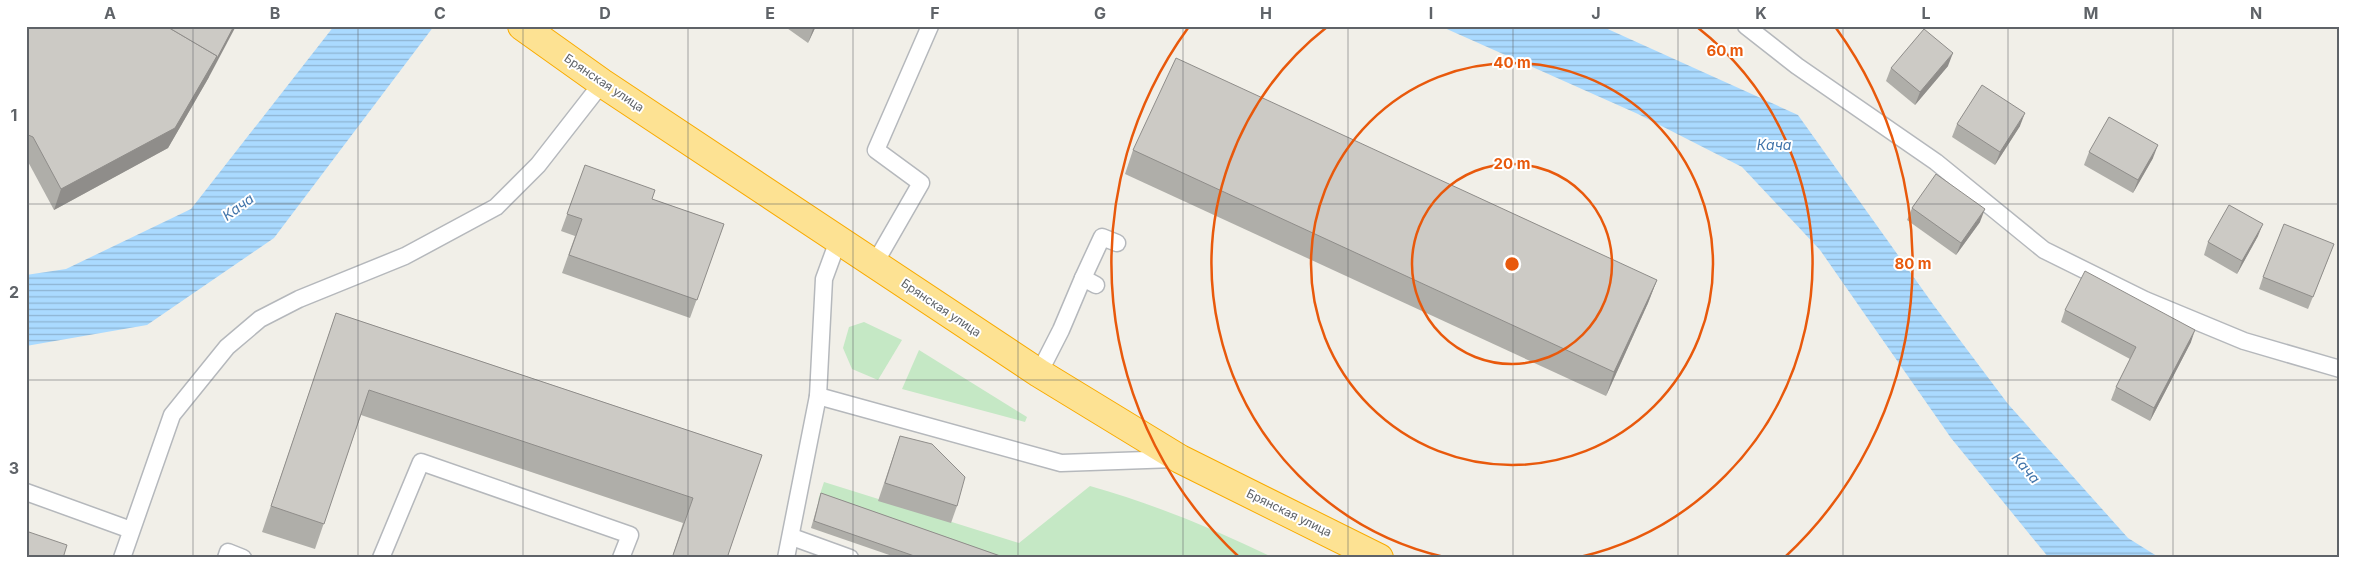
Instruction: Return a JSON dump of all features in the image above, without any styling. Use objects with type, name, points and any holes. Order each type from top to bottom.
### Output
[{"type":"highway","name":"Брянская улица","points":[[522,26],[602,83],[839,238],[1039,373],[1180,458],[1379,558]]},
{"type":"lane","points":[[875,263],[921,183],[876,150],[930,26]]},
{"type":"lane","points":[[1746,26],[1797,66],[1936,162],[2044,250],[2145,300],[2235,337],[2340,369]]},
{"type":"lane","points":[[122,558],[172,415],[227,347],[260,319],[299,299],[405,256],[496,208],[538,165],[602,83]]},
{"type":"lane","points":[[1039,373],[1089,282],[1102,236],[1117,244]]},
{"type":"lane","points":[[786,558],[792,537],[818,396],[824,279],[839,238]]},
{"type":"lane","points":[[818,396],[1061,462],[1180,458]]},
{"type":"lane","points":[[381,558],[421,462],[630,535],[621,558]]},
{"type":"lane","points":[[26,492],[131,530]]},
{"type":"lane","points":[[792,537],[850,558]]},
{"type":"lane","points":[[226,558],[228,552],[243,558]]},
{"type":"green space","points":[[864,322],[902,340],[878,380],[852,369],[843,348],[849,327]]},
{"type":"green space","points":[[919,350],[1027,417],[1025,422],[902,389]]},
{"type":"green space","points":[[824,482],[1019,543],[1090,486],[1184,518],[1274,558],[984,558],[818,500]]},
{"type":"water","name":"Кача","points":[[334,26],[434,26],[274,238],[147,325],[26,346],[26,275],[66,269],[191,209]]},
{"type":"water","name":"Кача","points":[[1440,26],[1601,26],[1798,115],[1935,307],[2008,404],[2128,538],[2160,558],[2049,558],[1951,438],[1820,250],[1742,167],[1638,114]]},
{"type":"building","points":[[26,26],[166,26],[217,56],[175,128],[61,189],[33,137],[26,134]]},
{"type":"building","points":[[166,26],[234,26],[214,64],[217,56]]},
{"type":"building","points":[[1924,29],[1953,53],[1920,92],[1891,68]]},
{"type":"building","points":[[1176,58],[1657,280],[1614,372],[1133,150]]},
{"type":"building","points":[[1982,85],[2025,113],[2000,152],[1957,124]]},
{"type":"building","points":[[2109,117],[2158,145],[2138,180],[2089,152]]},
{"type":"building","points":[[585,165],[655,190],[652,199],[724,224],[697,300],[569,255],[582,219],[567,214]]},
{"type":"building","points":[[1936,174],[1985,209],[1961,243],[1912,208]]},
{"type":"building","points":[[2229,205],[2263,224],[2242,261],[2208,242]]},
{"type":"building","points":[[2284,224],[2334,244],[2313,297],[2263,277]]},
{"type":"building","points":[[2085,271],[2195,330],[2154,408],[2116,387],[2136,347],[2065,310]]},
{"type":"building","points":[[336,313],[762,455],[727,558],[672,558],[693,498],[369,390],[324,524],[271,506]]},
{"type":"building","points":[[900,436],[932,444],[965,477],[957,506],[885,483]]},
{"type":"building","points":[[821,493],[1006,558],[920,558],[814,521]]},
{"type":"building","points":[[26,531],[67,545],[63,558],[26,558]]}]
